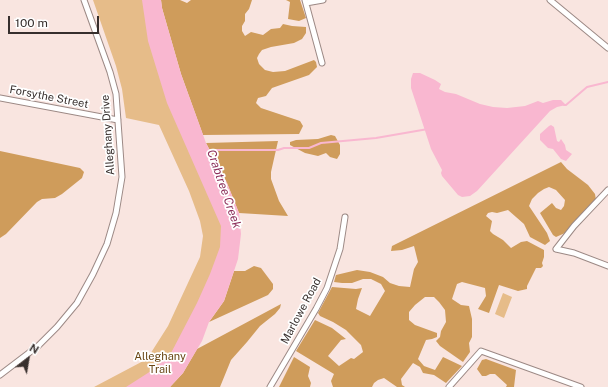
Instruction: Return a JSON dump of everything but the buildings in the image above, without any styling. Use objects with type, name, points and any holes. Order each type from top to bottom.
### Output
[{"type":"street","name":"Alleghany Drive","points":[[0,376],[38,346],[63,321],[77,303],[107,244],[116,213],[122,177],[116,94],[110,72],[82,0]]},
{"type":"street","points":[[322,63],[306,2],[323,0]]},
{"type":"street","points":[[550,0],[608,48]]},
{"type":"street","name":"Forsythe Street","points":[[0,98],[118,120]]},
{"type":"street","points":[[608,190],[574,226],[556,249],[574,253],[608,266]]},
{"type":"street","name":"Marlowe Road","points":[[270,387],[327,288],[340,249],[344,217]]},
{"type":"street","points":[[449,387],[481,350],[581,387]]},
{"type":"green space","name":"Alleghany Trail","points":[[93,0],[150,0],[216,185],[228,258],[151,387],[94,387],[147,359],[168,326],[200,257],[203,236],[200,221],[189,191],[159,125],[126,118],[122,89],[116,66]]},
{"type":"green space","points":[[503,293],[512,297],[504,318],[495,314]]},
{"type":"shaded area","points":[[161,0],[180,0],[187,3],[191,0],[252,0],[249,9],[245,14],[245,21],[242,26],[242,31],[245,36],[251,32],[263,35],[271,29],[280,28],[283,24],[306,27],[306,33],[302,39],[294,43],[262,50],[257,58],[259,64],[265,70],[273,72],[285,71],[314,60],[316,62],[317,67],[309,75],[272,88],[266,96],[258,98],[256,103],[261,108],[300,121],[303,126],[299,134],[203,135],[181,74]]},
{"type":"shaded area","points":[[286,0],[300,0],[306,18],[299,21],[288,19],[290,2]]},
{"type":"shaded area","points":[[331,135],[335,136],[340,145],[340,154],[337,159],[330,157],[326,153],[318,156],[305,153],[290,145],[290,142],[296,140],[318,139]]},
{"type":"shaded area","points":[[278,141],[271,172],[271,179],[279,201],[288,216],[239,213],[227,183],[206,143]]},
{"type":"shaded area","points":[[0,151],[80,168],[84,172],[82,178],[62,194],[55,198],[42,199],[37,202],[6,234],[0,238]]},
{"type":"shaded area","points":[[561,162],[567,169],[588,185],[595,194],[596,200],[565,233],[556,237],[553,235],[540,213],[552,203],[556,208],[561,210],[564,206],[565,200],[556,190],[549,187],[538,193],[532,199],[529,206],[547,233],[550,241],[545,245],[530,237],[524,224],[508,210],[497,213],[488,213],[486,216],[492,221],[490,231],[511,248],[521,242],[527,241],[544,250],[543,266],[541,268],[536,268],[527,289],[518,291],[499,285],[489,313],[478,309],[486,296],[485,288],[462,282],[457,284],[452,299],[461,305],[469,306],[472,319],[472,337],[469,343],[470,352],[463,362],[440,346],[436,341],[440,337],[441,331],[446,322],[445,310],[434,297],[425,297],[409,312],[409,320],[415,325],[437,333],[437,337],[426,340],[418,359],[424,366],[435,370],[443,357],[462,366],[446,383],[434,375],[423,373],[420,367],[413,363],[401,379],[402,385],[405,387],[397,387],[384,378],[374,383],[372,387],[333,387],[331,381],[334,374],[296,351],[315,320],[332,328],[346,339],[341,340],[328,356],[339,366],[351,358],[354,359],[363,352],[361,345],[346,330],[320,316],[318,313],[332,287],[362,288],[356,309],[370,316],[385,291],[381,284],[371,279],[363,279],[352,283],[334,282],[336,275],[357,270],[370,272],[383,277],[390,283],[410,287],[414,269],[418,262],[414,246],[402,250],[391,251],[392,246]]},
{"type":"shaded area","points":[[254,266],[261,268],[273,284],[273,289],[268,295],[209,322],[224,301],[234,271],[245,271]]},
{"type":"shaded area","points":[[281,304],[280,308],[275,314],[260,326],[231,360],[220,387],[170,387],[183,373],[197,349]]},
{"type":"shaded area","points":[[294,357],[310,367],[308,376],[311,383],[310,387],[279,387]]},
{"type":"shaded area","points":[[486,359],[516,370],[514,387],[506,387],[507,385],[495,374],[482,376],[477,369],[482,360]]},
{"type":"water","name":"Crabtree Creek","points":[[142,0],[161,0],[181,74],[206,143],[227,183],[239,213],[241,234],[238,259],[224,301],[209,322],[202,341],[183,373],[170,387],[126,387],[151,371],[170,355],[210,274],[220,247],[221,226],[167,103],[148,41]]},
{"type":"water","points":[[413,73],[420,73],[435,80],[441,84],[439,89],[445,92],[456,94],[480,104],[493,107],[507,108],[525,106],[538,101],[543,103],[553,100],[561,100],[566,105],[557,107],[550,111],[477,191],[470,196],[462,197],[458,195],[442,176],[442,170],[431,149],[411,88]]},
{"type":"water","points":[[551,125],[554,127],[557,141],[559,142],[561,139],[566,150],[572,154],[566,161],[561,159],[553,149],[548,148],[540,140],[540,134]]},
{"type":"waterway","points":[[564,105],[566,105],[587,87],[608,82]]},
{"type":"waterway","name":"Crabtree Creek","points":[[209,150],[278,150],[284,148],[309,148],[321,143],[376,138],[428,129]]}]
